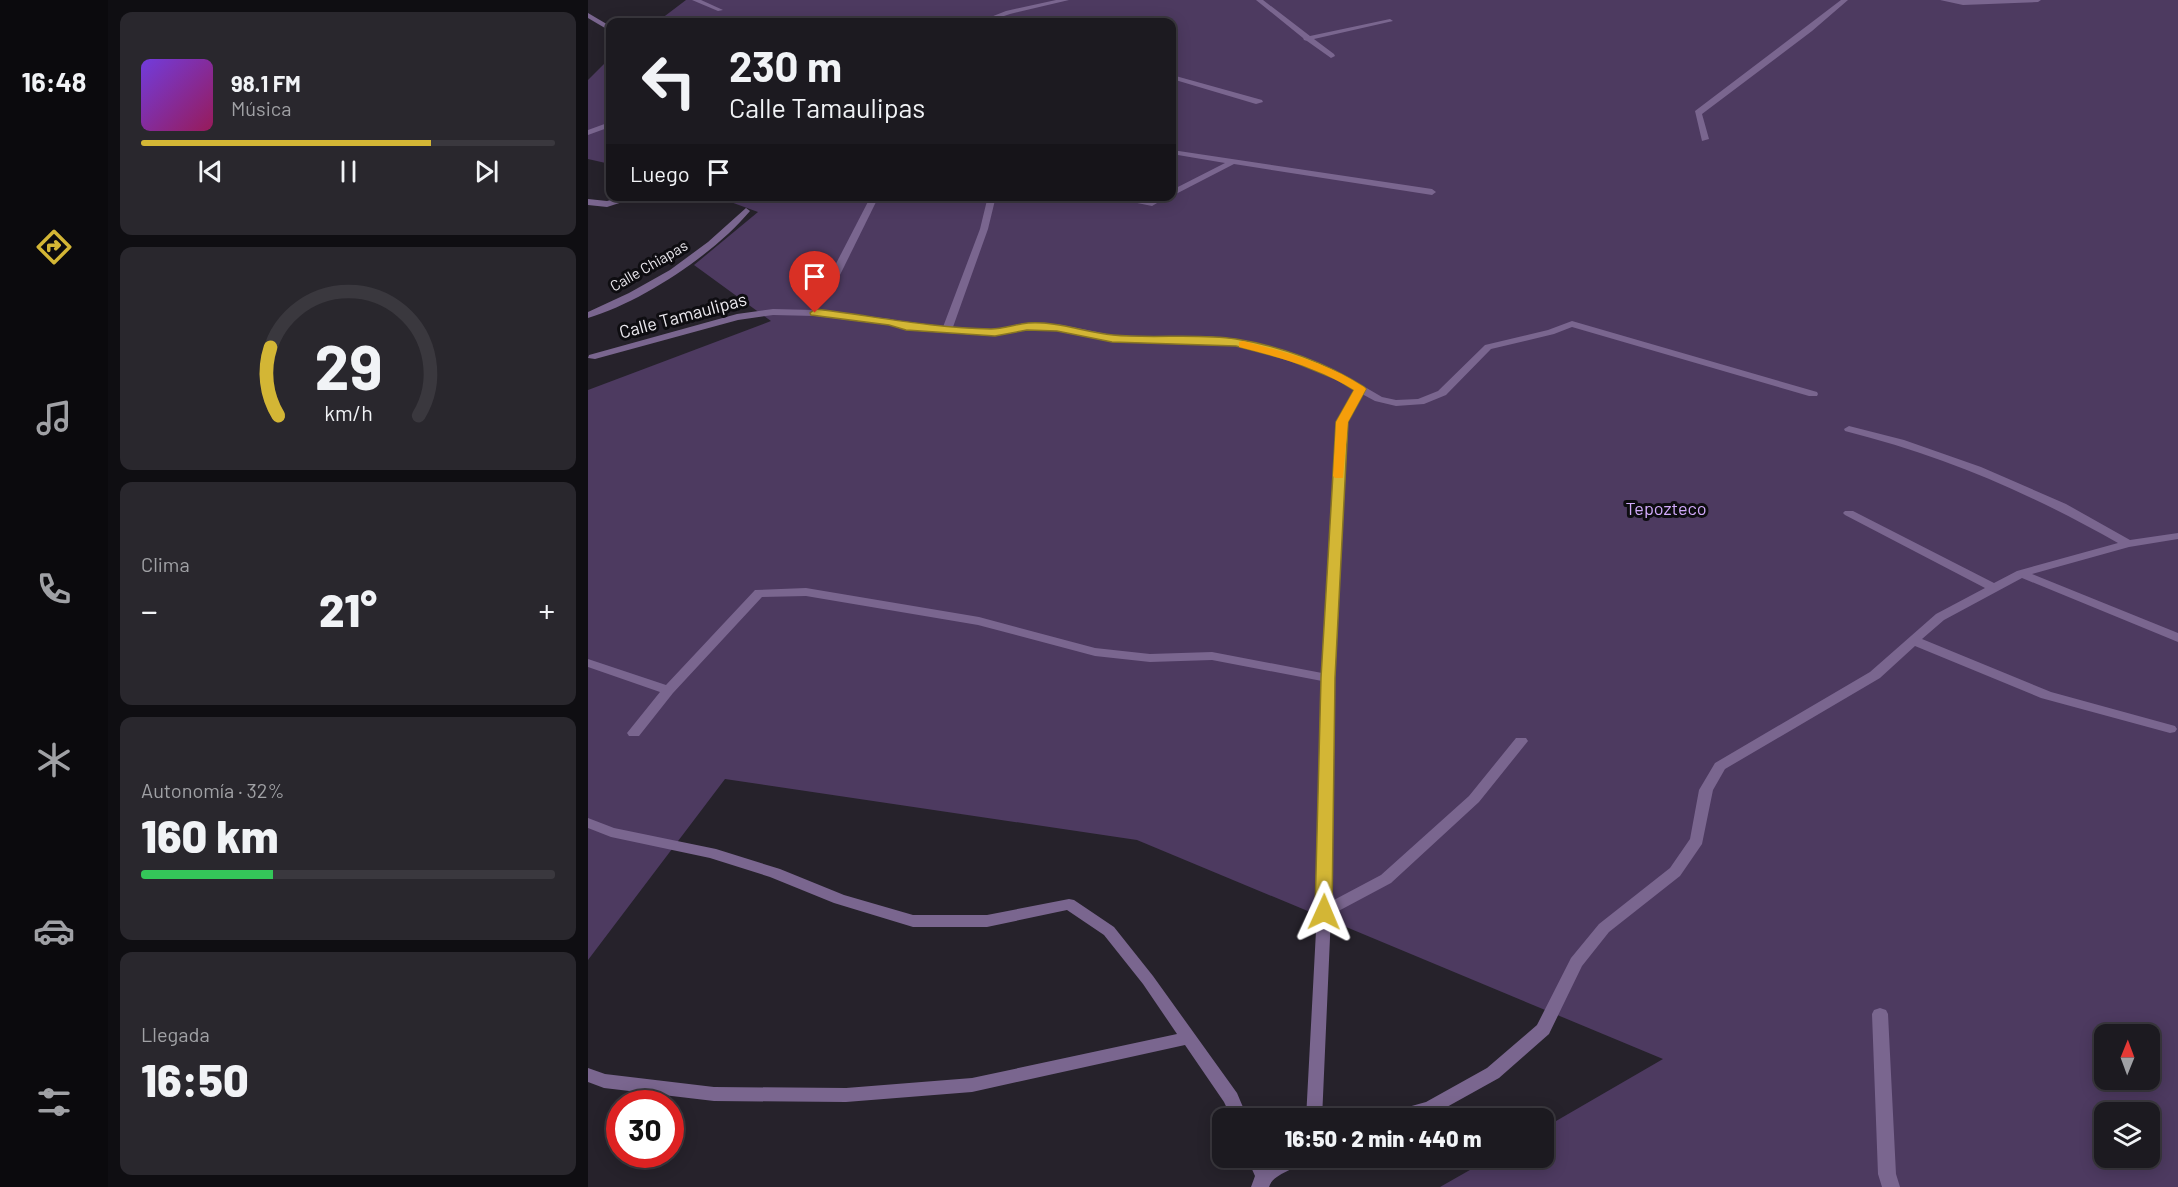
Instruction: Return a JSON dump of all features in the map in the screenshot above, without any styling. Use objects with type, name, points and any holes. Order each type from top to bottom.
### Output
[{"type":"street","points":[[694,0],[720,10]]},
{"type":"street","points":[[994,18],[1008,12],[1066,0]]},
{"type":"street","points":[[1259,0],[1331,57]]},
{"type":"street","points":[[1705,139],[1698,112],[1779,50],[1801,37],[1845,0]]},
{"type":"street","points":[[1943,0],[1963,3],[2038,0]]},
{"type":"street","points":[[588,15],[606,26]]},
{"type":"street","points":[[1306,39],[1390,21]]},
{"type":"street","points":[[1176,78],[1259,102]]},
{"type":"street","points":[[588,133],[606,126]]},
{"type":"street","points":[[1176,153],[1432,192]]},
{"type":"street","points":[[1176,191],[1232,162]]},
{"type":"street","points":[[588,202],[607,204],[618,201]]},
{"type":"street","points":[[832,281],[872,201]]},
{"type":"street","points":[[947,330],[984,229],[991,201]]},
{"type":"street","points":[[1139,201],[1152,203],[1156,201]]},
{"type":"street","name":"Calle Chiapas","points":[[588,315],[675,272],[709,247],[747,211]]},
{"type":"street","name":"Calle Tamaulipas","points":[[589,357],[737,317],[773,312],[860,317],[906,327],[995,333],[1027,327],[1057,327],[1112,338],[1236,343],[1293,357],[1342,378],[1379,399],[1396,403],[1420,402],[1443,393],[1488,347],[1551,332],[1572,324],[1813,394]]},
{"type":"street","points":[[1315,1108],[1324,912],[1328,678],[1342,422],[1360,389]]},
{"type":"street","points":[[1849,429],[1884,437],[1971,468],[2052,502],[2128,544]]},
{"type":"street","points":[[1849,513],[1994,588]]},
{"type":"street","points":[[1430,1108],[1493,1073],[1543,1029],[1576,962],[1604,928],[1675,872],[1697,840],[1706,790],[1720,766],[1875,675],[1940,616],[2021,574],[2128,544],[2178,536]]},
{"type":"street","points":[[2021,574],[2178,638]]},
{"type":"street","points":[[634,733],[668,690],[759,593],[806,592],[979,621],[1095,652],[1150,658],[1212,656],[1328,678]]},
{"type":"street","points":[[1913,640],[2046,695],[2170,729]]},
{"type":"street","points":[[588,663],[668,690]]},
{"type":"street","points":[[1324,912],[1386,879],[1474,799],[1521,741]]},
{"type":"street","points":[[588,823],[611,832],[743,863],[775,873],[839,899],[913,921],[987,921],[1069,904],[1109,931],[1190,1038],[1232,1098],[1236,1108]]},
{"type":"street","points":[[1880,1014],[1887,1174],[1891,1187]]},
{"type":"street","points":[[588,1075],[604,1081],[714,1094],[846,1095],[972,1085],[1190,1038]]},
{"type":"street","points":[[1262,1182],[1281,1168]]},
{"type":"green space","name":"Tepozteco","points":[[686,0],[2178,0],[2178,1187],[1440,1187],[1473,1168],[1554,1168],[1554,1122],[1663,1059],[1137,840],[725,779],[588,960],[588,390],[771,321],[694,265],[758,212],[728,201],[1176,201],[1176,18],[662,18]]},
{"type":"green space","points":[[606,62],[606,163],[588,159],[588,80]]},
{"type":"slow traffic","points":[[1243,344],[1293,357],[1342,378],[1360,389],[1342,422],[1339,476]]},
{"type":"route","points":[[815,313],[860,317],[906,327],[995,333],[1027,327],[1057,327],[1085,335],[1112,338],[1236,343],[1293,357],[1342,378],[1360,389],[1342,422],[1328,678],[1324,912]]}]
